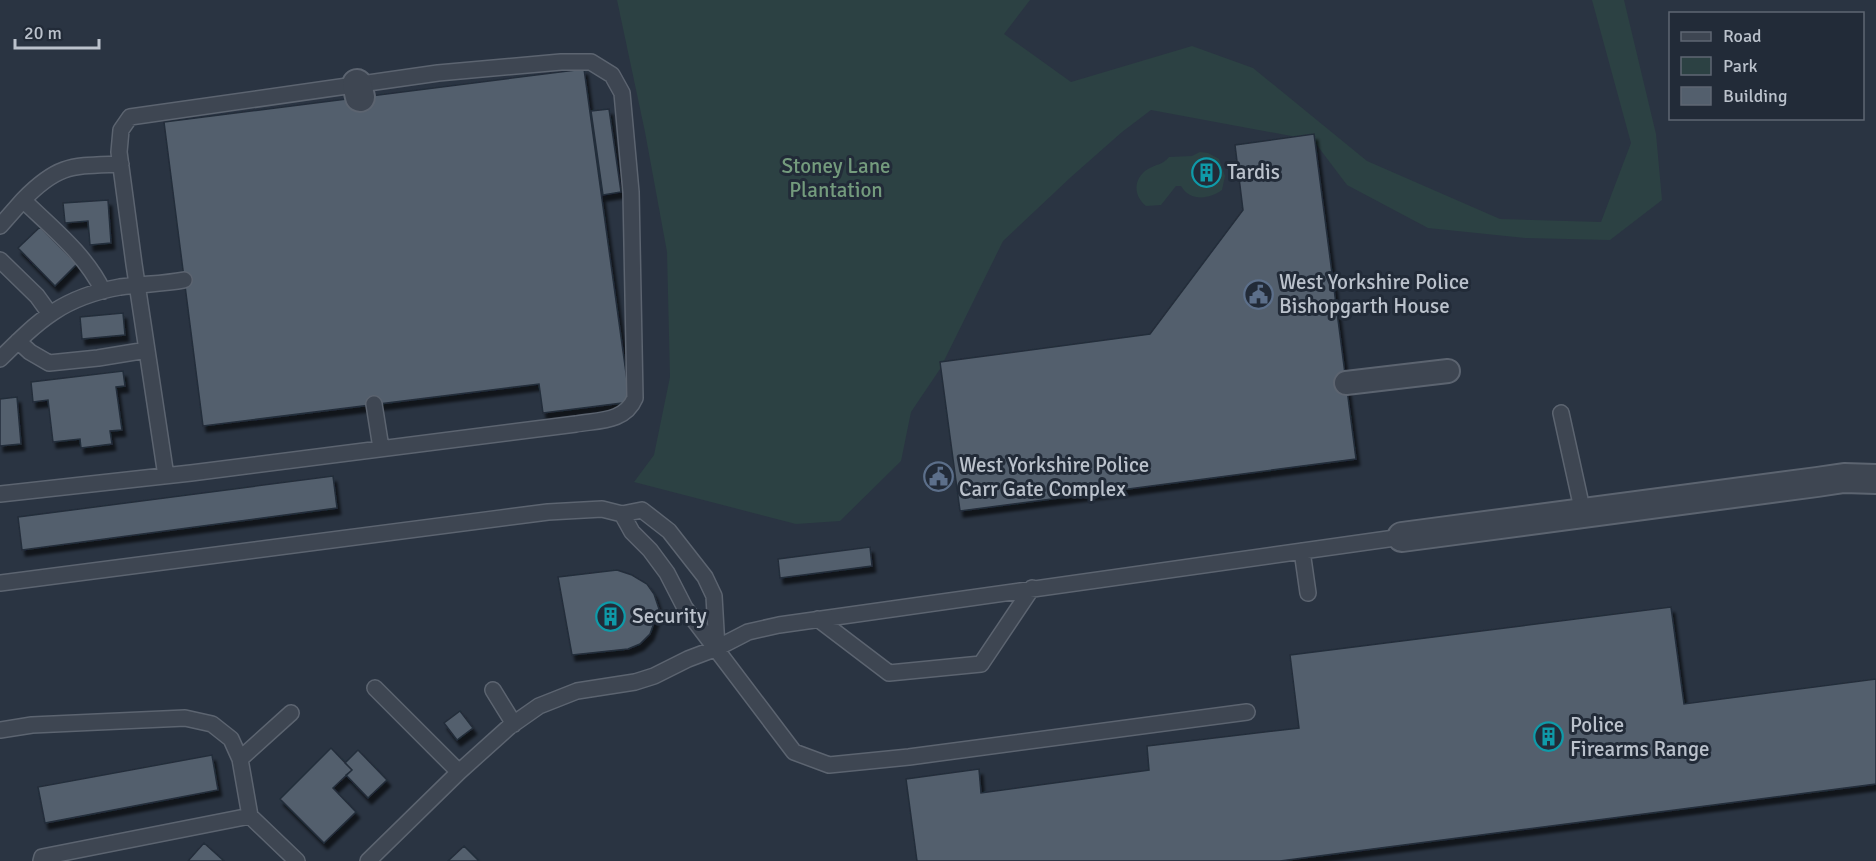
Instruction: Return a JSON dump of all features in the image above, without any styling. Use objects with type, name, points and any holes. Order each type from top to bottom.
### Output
[{"type":"street","points":[[1346,383],[1448,370]]},
{"type":"street","points":[[1402,537],[1835,480],[1876,478]]},
{"type":"lane","points":[[0,494],[166,476],[604,420],[619,417],[627,412],[635,398],[631,192],[622,93],[612,75],[591,62],[561,62],[438,73],[359,90],[130,117],[121,130],[121,164],[166,476]]},
{"type":"lane","points":[[0,226],[23,200],[60,170],[73,166],[121,164]]},
{"type":"lane","points":[[23,200],[82,259],[96,277],[103,291]]},
{"type":"lane","points":[[0,260],[37,296],[50,314]]},
{"type":"lane","points":[[0,359],[32,326],[65,303],[121,287],[184,280]]},
{"type":"lane","points":[[18,341],[30,352],[49,363],[147,350]]},
{"type":"lane","points":[[374,404],[381,448]]},
{"type":"lane","points":[[1561,413],[1583,513]]},
{"type":"lane","points":[[0,583],[548,512],[602,509],[622,514],[642,510],[669,531],[705,577],[714,596],[717,648]]},
{"type":"lane","points":[[622,514],[632,532],[650,550],[667,573],[685,608],[717,648],[762,713],[794,752],[829,765],[909,757],[1247,712]]},
{"type":"lane","points":[[368,861],[459,772],[514,724],[539,706],[577,691],[635,682],[654,676],[748,632],[818,619],[1402,537]]},
{"type":"lane","points":[[1302,551],[1308,593]]},
{"type":"lane","points":[[818,619],[889,673],[981,664],[1032,588]]},
{"type":"lane","points":[[375,688],[459,772]]},
{"type":"lane","points":[[493,690],[514,724]]},
{"type":"lane","points":[[240,759],[291,713]]},
{"type":"lane","points":[[0,730],[32,725],[186,718],[212,724],[231,739],[240,759],[250,816],[297,861]]},
{"type":"lane","points":[[41,861],[42,857],[250,816]]},
{"type":"green space","name":"Stoney Lane Plantation","points":[[617,0],[1030,0],[1004,34],[1071,82],[1192,46],[1253,68],[1367,161],[1500,219],[1601,222],[1631,143],[1592,0],[1624,0],[1656,134],[1662,200],[1610,240],[1525,238],[1428,228],[1347,185],[1313,140],[1151,110],[1071,177],[1003,241],[940,369],[911,412],[901,461],[840,521],[796,524],[634,482],[654,455],[670,377],[667,252]]},
{"type":"green space","points":[[1200,152],[1208,153],[1219,159],[1225,176],[1222,190],[1206,197],[1195,197],[1181,186],[1176,186],[1161,205],[1146,206],[1142,202],[1136,187],[1143,173],[1169,157],[1192,156]]},
{"type":"building","points":[[584,69],[630,402],[543,413],[539,384],[203,426],[164,122]]},
{"type":"building","points":[[609,109],[621,192],[603,195],[591,111]]},
{"type":"building","name":"West Yorkshire Police Bishopgarth House","points":[[1314,134],[1356,459],[960,511],[940,362],[1150,334],[1243,210],[1235,145]]},
{"type":"building","points":[[108,200],[111,243],[90,245],[88,221],[65,223],[63,203]]},
{"type":"building","points":[[40,227],[77,264],[55,286],[18,248]]},
{"type":"building","points":[[123,313],[125,335],[82,339],[80,317]]},
{"type":"building","points":[[123,371],[125,386],[116,387],[122,430],[110,431],[112,444],[81,448],[80,439],[53,442],[48,400],[33,402],[31,382]]},
{"type":"building","points":[[17,397],[21,444],[0,446],[0,399]]},
{"type":"building","points":[[333,476],[337,508],[22,550],[18,517]]},
{"type":"building","points":[[870,547],[872,566],[780,578],[778,559]]},
{"type":"building","name":"Security","points":[[617,570],[632,575],[647,584],[654,594],[659,609],[650,634],[640,644],[628,649],[572,655],[558,577]]},
{"type":"building","name":"Police Firearms Range","points":[[1671,607],[1684,704],[1876,679],[1876,784],[1280,861],[917,861],[906,779],[979,769],[981,793],[1149,770],[1147,746],[1299,728],[1290,655]]},
{"type":"building","points":[[460,711],[473,728],[457,740],[444,723]]},
{"type":"building","points":[[331,748],[352,770],[333,788],[356,812],[324,843],[280,799]]},
{"type":"building","points":[[358,750],[387,780],[368,798],[346,775],[352,770],[345,763]]},
{"type":"building","points":[[212,755],[218,790],[45,823],[38,787]]},
{"type":"building","points":[[204,843],[224,861],[188,861]]},
{"type":"building","points":[[464,846],[479,861],[448,861]]},
{"type":"place","name":"Tardis","points":[[1206,172]]},
{"type":"place","name":"West Yorkshire Police Bishopgarth House","points":[[1258,294]]},
{"type":"place","name":"West Yorkshire Police Carr Gate Complex","points":[[938,477]]},
{"type":"place","name":"Security","points":[[611,616]]},
{"type":"place","name":"Police Firearms Range","points":[[1549,737]]}]
